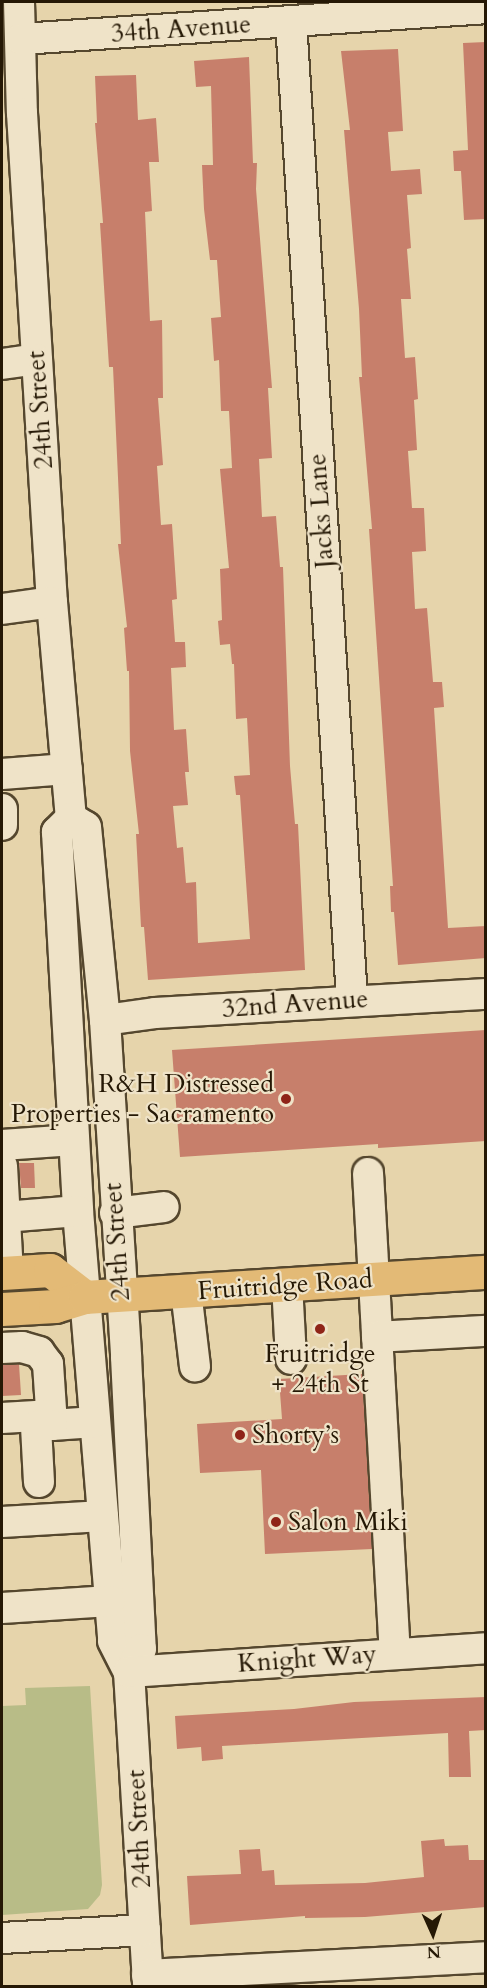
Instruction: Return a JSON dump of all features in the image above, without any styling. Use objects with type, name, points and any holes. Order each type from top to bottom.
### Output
[{"type":"main road","points":[[5,1273],[50,1270],[85,1297]]},
{"type":"main road","name":"Fruitridge Road","points":[[2,1309],[56,1306],[85,1297],[486,1272]]},
{"type":"street","name":"24th Street","points":[[19,2],[21,39],[12,115],[37,359],[52,602],[71,818],[57,832],[78,1211],[114,1641],[129,1672],[148,1981]]},
{"type":"street","name":"34th Avenue","points":[[21,39],[486,8]]},
{"type":"street","name":"Jacks Lane","points":[[291,21],[352,1000]]},
{"type":"street","points":[[2,364],[37,359]]},
{"type":"street","points":[[2,609],[52,602]]},
{"type":"street","points":[[2,774],[67,769]]},
{"type":"street","name":"24th Street","points":[[71,818],[86,827],[105,1020],[141,1649],[129,1672]]},
{"type":"street","name":"32nd Avenue","points":[[105,1020],[155,1013],[486,994]]},
{"type":"street","points":[[2,1145],[74,1140]]},
{"type":"street","points":[[2,1166],[5,1273]]},
{"type":"street","points":[[368,1173],[395,1652]]},
{"type":"street","points":[[115,1213],[164,1207]]},
{"type":"street","points":[[4,1217],[78,1211]]},
{"type":"street","points":[[287,1284],[291,1359]]},
{"type":"street","points":[[186,1291],[195,1366]]},
{"type":"street","points":[[377,1337],[486,1331]]},
{"type":"street","points":[[2,1348],[22,1347],[39,1352],[48,1364],[52,1420]]},
{"type":"street","points":[[2,1418],[95,1422]]},
{"type":"street","points":[[39,1482],[36,1426],[52,1420]]},
{"type":"street","points":[[2,1522],[103,1516]]},
{"type":"street","points":[[2,1608],[110,1601]]},
{"type":"street","name":"Knight Way","points":[[129,1672],[395,1652],[486,1648]]},
{"type":"street","points":[[2,1938],[144,1930]]},
{"type":"street","points":[[148,1981],[486,1957]]},
{"type":"green space","points":[[90,1686],[102,1885],[100,1895],[88,1909],[2,1915],[2,1706],[26,1705],[25,1688]]},
{"type":"building","points":[[486,42],[486,219],[464,220],[461,171],[454,171],[453,151],[468,150],[463,43]]},
{"type":"building","points":[[398,49],[403,131],[388,132],[391,171],[420,169],[422,194],[407,195],[411,248],[407,249],[411,299],[401,299],[405,358],[415,357],[418,399],[414,400],[417,450],[408,451],[412,508],[424,508],[426,551],[412,552],[415,609],[427,608],[433,682],[442,682],[444,707],[434,708],[448,928],[486,926],[486,958],[398,965],[394,912],[391,912],[390,886],[393,886],[369,529],[372,529],[359,377],[362,377],[359,309],[344,130],[350,130],[341,51]]},
{"type":"building","points":[[249,57],[253,163],[257,163],[256,189],[272,388],[268,388],[272,458],[259,459],[262,517],[276,516],[280,567],[283,567],[290,766],[295,824],[298,824],[305,970],[148,980],[144,927],[141,927],[136,834],[139,834],[130,751],[129,671],[127,671],[124,628],[127,627],[118,544],[121,544],[113,367],[109,367],[100,223],[103,223],[95,123],[97,123],[95,76],[136,75],[138,120],[156,118],[159,162],[149,162],[152,211],[145,212],[150,321],[162,320],[163,398],[158,398],[163,465],[157,466],[161,525],[172,524],[177,599],[172,600],[175,642],[185,642],[186,667],[171,668],[174,730],[186,729],[189,772],[185,772],[188,805],[173,806],[177,848],[183,847],[186,883],[196,882],[198,943],[250,939],[240,795],[236,795],[234,776],[250,775],[247,718],[236,719],[234,664],[232,664],[230,644],[220,645],[218,621],[222,620],[220,569],[229,568],[220,469],[232,468],[229,411],[221,411],[219,360],[214,361],[211,318],[221,317],[217,260],[210,260],[204,209],[202,165],[213,165],[211,86],[196,87],[194,61]]},
{"type":"building","points":[[486,1030],[486,1141],[378,1148],[378,1144],[180,1157],[172,1050]]},
{"type":"building","points":[[19,1163],[34,1163],[35,1188],[21,1188]]},
{"type":"building","points":[[19,1364],[21,1395],[2,1396],[2,1365]]},
{"type":"building","points":[[362,1374],[372,1549],[265,1554],[261,1470],[200,1473],[197,1424],[282,1419],[279,1379]]},
{"type":"building","points":[[486,1697],[486,1730],[469,1731],[471,1777],[449,1777],[448,1733],[222,1746],[223,1759],[202,1761],[201,1747],[177,1749],[175,1716],[294,1709],[354,1702]]},
{"type":"building","points":[[444,1839],[445,1846],[468,1845],[469,1860],[486,1860],[486,1907],[365,1917],[305,1918],[305,1916],[190,1925],[187,1876],[241,1874],[239,1850],[260,1849],[262,1871],[274,1870],[275,1885],[365,1883],[424,1877],[421,1841]]},
{"type":"place","name":"R&H Distressed Properties - Sacramento","points":[[286,1099]]},
{"type":"place","name":"Fruitridge + 24th St","points":[[320,1329]]},
{"type":"place","name":"Shorty’s","points":[[240,1435]]},
{"type":"place","name":"Salon Miki","points":[[276,1522]]}]
